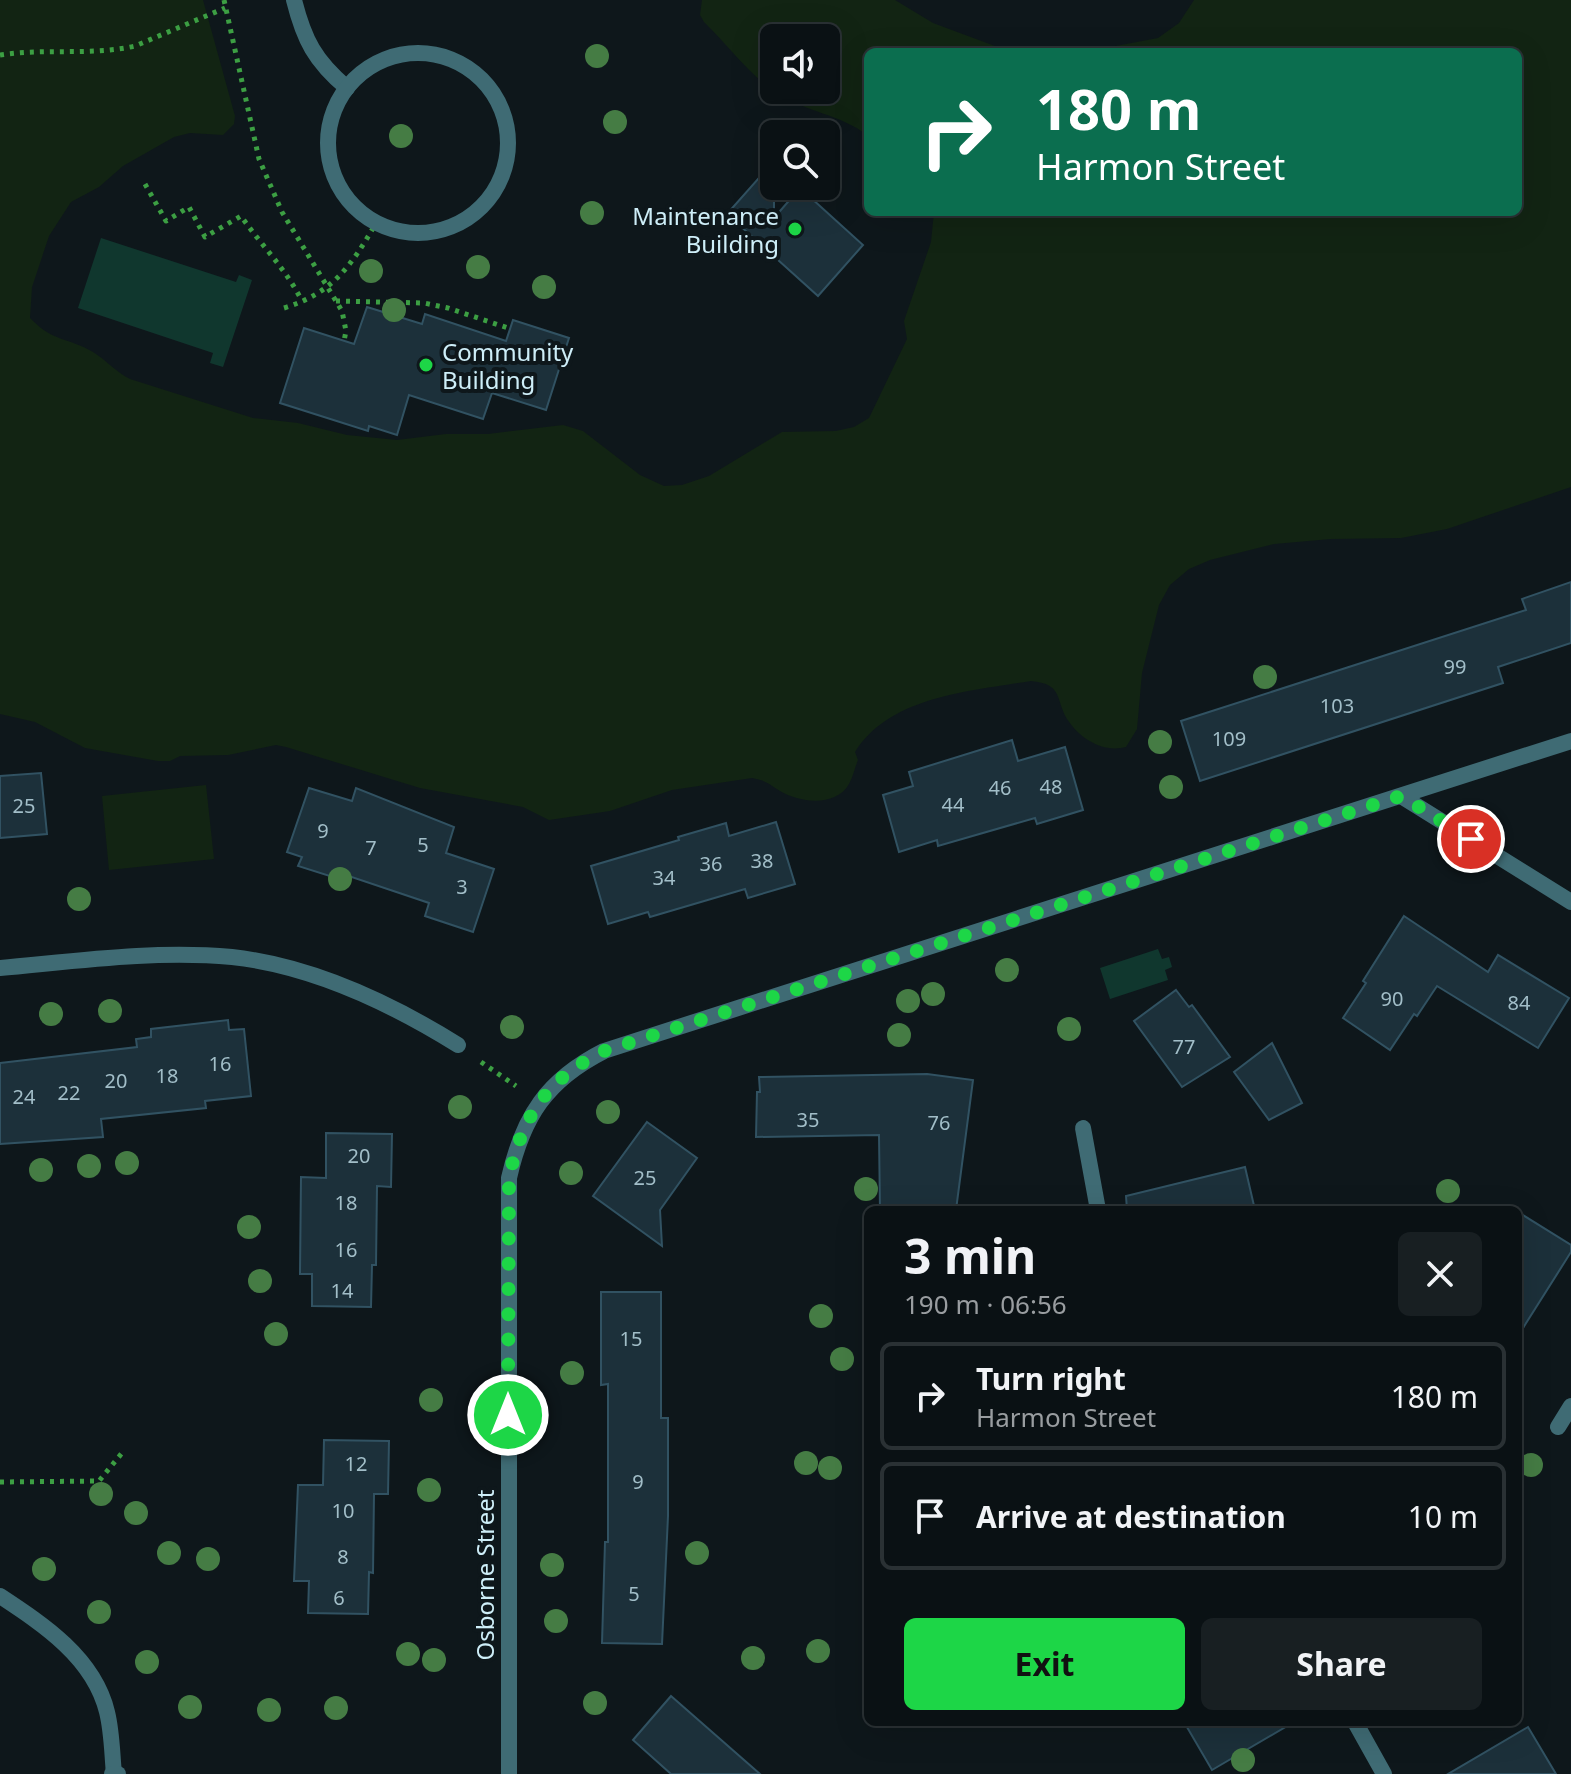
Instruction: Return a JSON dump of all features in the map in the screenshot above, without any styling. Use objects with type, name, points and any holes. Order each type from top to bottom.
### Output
[{"type":"street","points":[[294,0],[299,22],[311,49],[324,67],[347,88]]},
{"type":"street","points":[[414,53],[430,54],[460,63],[485,82],[501,108],[508,139],[504,170],[489,198],[467,219],[438,231],[422,233],[391,229],[376,223],[352,204],[335,178],[329,132],[339,102],[358,77],[384,60],[414,53]]},
{"type":"street","name":"Osborne Street","points":[[509,1774],[509,1178],[518,1142],[539,1102],[574,1067],[604,1051],[1571,741]]},
{"type":"street","points":[[1401,796],[1571,902]]},
{"type":"street","points":[[0,968],[141,955],[200,955],[259,961],[287,967],[356,991],[458,1045]]},
{"type":"street","points":[[1083,1128],[1097,1206]]},
{"type":"street","points":[[1558,1427],[1571,1406]]},
{"type":"street","points":[[0,1596],[45,1627],[71,1650],[92,1677],[107,1713],[114,1774]]},
{"type":"street","points":[[1357,1726],[1384,1774]]},
{"type":"path","points":[[224,0],[263,170],[282,212],[342,311],[344,341]]},
{"type":"path","points":[[0,55],[39,51],[99,53],[135,46],[225,8]]},
{"type":"path","points":[[145,184],[166,221],[189,207],[205,237],[241,216],[263,248],[283,269],[302,301]]},
{"type":"path","points":[[284,308],[327,287],[350,266],[376,223]]},
{"type":"path","points":[[335,301],[424,303],[508,328]]},
{"type":"path","points":[[458,1045],[539,1102]]},
{"type":"path","points":[[0,1482],[99,1481],[122,1453]]},
{"type":"shaded area","points":[[0,0],[203,0],[235,116],[234,124],[223,135],[190,133],[174,137],[123,166],[99,187],[71,202],[49,236],[32,287],[30,318],[39,326],[54,336],[93,352],[130,379],[253,418],[298,423],[347,435],[397,440],[563,425],[583,431],[640,475],[664,486],[682,485],[709,476],[782,432],[836,431],[854,427],[869,418],[907,339],[904,321],[931,242],[934,216],[1522,216],[1522,48],[1105,48],[1158,38],[1179,23],[1194,0],[1571,0],[1571,487],[1447,529],[1401,538],[1274,544],[1210,560],[1189,569],[1170,585],[1159,605],[1142,673],[1137,729],[1126,747],[1109,748],[1085,738],[1067,719],[1053,689],[1031,681],[934,699],[889,719],[870,733],[855,752],[858,760],[849,784],[836,796],[827,799],[797,798],[752,778],[672,790],[610,811],[549,820],[523,807],[420,788],[276,745],[228,755],[180,756],[170,761],[158,761],[85,748],[35,722],[0,714]]},
{"type":"shaded area","points":[[702,0],[895,0],[933,23],[1000,48],[864,48],[864,133],[840,120],[797,104],[840,104],[840,24],[760,24],[760,80],[704,22],[700,15]]},
{"type":"shaded area","points":[[101,238],[236,282],[239,275],[252,280],[223,367],[210,363],[213,353],[78,308]]},
{"type":"shaded area","points":[[206,785],[214,859],[109,870],[102,796]]},
{"type":"shaded area","points":[[1158,949],[1162,959],[1169,957],[1172,967],[1165,970],[1168,980],[1110,999],[1100,968]]},
{"type":"building","name":"Maintenance Building","points":[[760,177],[760,200],[774,200],[774,218],[790,200],[813,200],[863,245],[818,296],[727,214]]},
{"type":"building","name":"Community Building","points":[[367,307],[422,324],[425,314],[506,341],[513,320],[569,338],[546,410],[492,393],[483,419],[409,395],[397,435],[369,426],[368,431],[280,403],[304,328],[354,344]]},
{"type":"building","points":[[1571,582],[1571,643],[1498,667],[1503,683],[1200,781],[1181,721],[1526,610],[1522,599]]},
{"type":"building","points":[[1012,740],[1018,761],[1065,747],[1083,810],[1037,824],[1035,818],[938,846],[937,840],[899,852],[883,795],[913,786],[909,772]]},
{"type":"building","points":[[41,773],[47,834],[0,838],[0,776]]},
{"type":"building","points":[[309,788],[352,801],[356,788],[454,827],[446,853],[494,869],[473,932],[425,916],[429,903],[337,872],[336,878],[298,866],[302,857],[287,852]]},
{"type":"building","points":[[776,822],[795,884],[748,898],[745,889],[650,917],[648,912],[608,924],[591,866],[726,823],[729,836]]},
{"type":"building","points":[[1404,916],[1488,972],[1498,955],[1569,998],[1538,1048],[1437,986],[1390,1050],[1343,1018]]},
{"type":"building","points":[[1176,990],[1189,1007],[1192,1005],[1230,1057],[1182,1087],[1134,1021]]},
{"type":"building","points":[[228,1020],[229,1030],[244,1029],[251,1096],[205,1101],[206,1108],[101,1119],[103,1137],[0,1144],[0,1063],[137,1047],[136,1039],[151,1037],[151,1029]]},
{"type":"building","points":[[1272,1043],[1302,1103],[1269,1120],[1234,1072]]},
{"type":"building","points":[[927,1074],[973,1080],[957,1206],[880,1206],[879,1135],[756,1137],[759,1077]]},
{"type":"building","points":[[647,1122],[697,1158],[660,1210],[662,1246],[593,1196]]},
{"type":"building","points":[[326,1133],[392,1134],[391,1187],[377,1186],[376,1265],[372,1265],[371,1307],[312,1306],[312,1274],[300,1274],[301,1177],[326,1178]]},
{"type":"building","points":[[1245,1167],[1254,1206],[1127,1206],[1126,1196]]},
{"type":"building","points":[[1522,1214],[1571,1245],[1571,1252],[1522,1330]]},
{"type":"building","points":[[601,1292],[661,1292],[661,1418],[668,1418],[668,1516],[662,1644],[602,1643],[605,1542],[608,1542],[608,1384],[601,1385]]},
{"type":"building","points":[[324,1440],[389,1441],[388,1494],[374,1494],[373,1573],[369,1572],[368,1614],[308,1613],[309,1581],[294,1581],[298,1485],[323,1485]]},
{"type":"building","points":[[671,1696],[760,1774],[671,1774],[633,1740]]},
{"type":"building","points":[[1186,1726],[1287,1726],[1212,1770]]},
{"type":"building","points":[[1528,1727],[1556,1774],[1448,1774]]},
{"type":"place","name":"Maintenance Building","points":[[795,229]]},
{"type":"place","name":"Community Building","points":[[426,365]]},
{"type":"route","points":[[508,1415],[509,1178],[518,1142],[534,1110],[548,1090],[574,1067],[604,1051],[1401,796],[1471,839]]}]
